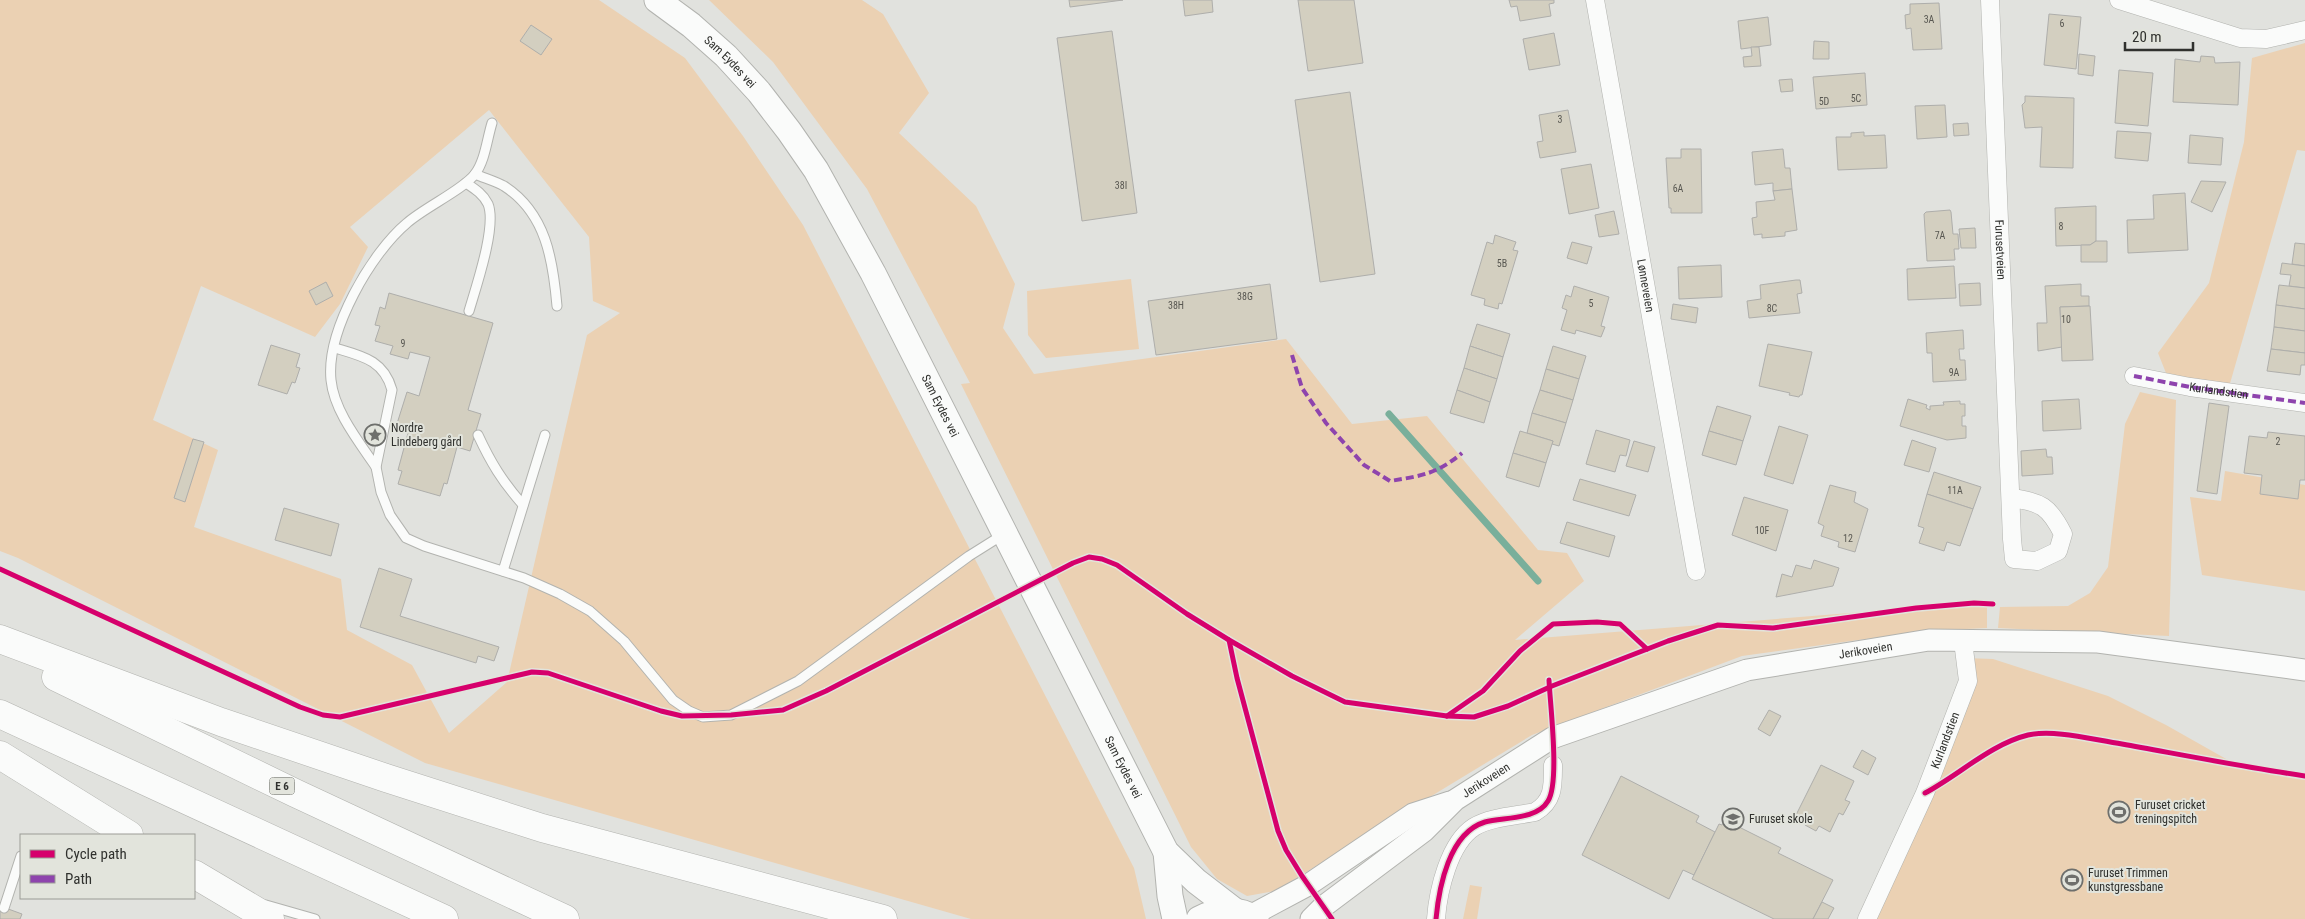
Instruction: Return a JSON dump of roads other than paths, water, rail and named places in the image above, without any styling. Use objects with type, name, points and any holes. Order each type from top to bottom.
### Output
[{"type":"highway","points":[[0,639],[220,722],[542,828],[835,913],[884,919]]},
{"type":"highway","name":"E 6","points":[[0,650],[295,793],[565,919]]},
{"type":"highway","points":[[0,714],[444,919]]},
{"type":"highway","points":[[0,755],[127,834]]},
{"type":"highway","points":[[195,875],[270,919]]},
{"type":"main road","name":"Sam Eydes vei","points":[[657,0],[691,25],[732,64],[771,108],[816,170],[873,273],[1166,852],[1196,880],[1247,915]]},
{"type":"main road","name":"Sam Eydes vei","points":[[1166,852],[1170,896],[1175,919]]},
{"type":"main road","name":"Jerikoveien","points":[[1199,919],[1222,911],[1247,915]]},
{"type":"street","name":"Lønneveien","points":[[1595,0],[1696,571]]},
{"type":"street","name":"Furusetveien","points":[[1990,0],[2011,498]]},
{"type":"street","points":[[2119,0],[2240,38],[2266,39],[2305,30]]},
{"type":"street","name":"Kurlandstien","points":[[2134,376],[2190,387],[2305,403]]},
{"type":"street","name":"Jerikoveien","points":[[1311,919],[1324,906],[1424,831],[1455,800],[1552,738],[1747,670],[1929,640],[2098,642],[2305,670]]},
{"type":"street","name":"Kurlandstien","points":[[1867,919],[1925,793],[1968,681],[1962,641]]},
{"type":"street","points":[[1436,919],[1446,868],[1457,845],[1470,831],[1485,822],[1535,812],[1542,808],[1549,800],[1553,789],[1553,765]]},
{"type":"street","name":"Jerikoveien","points":[[1247,915],[1308,885],[1413,814],[1455,800]]},
{"type":"lane","points":[[492,123],[475,174],[466,183],[425,208],[376,256],[361,279],[346,311],[335,348],[331,379],[335,397],[353,433],[376,467],[381,492],[390,515],[406,538],[424,546],[502,571],[560,594],[596,616],[624,641],[681,707],[703,716],[731,715],[798,681],[969,556],[1006,533]]},
{"type":"lane","points":[[475,174],[503,186],[518,197],[539,223],[554,271],[557,306]]},
{"type":"lane","points":[[466,183],[482,194],[490,211],[490,224],[483,258],[469,311]]},
{"type":"lane","points":[[335,348],[372,360],[389,377],[392,390],[376,467]]},
{"type":"lane","points":[[478,435],[492,466],[504,484],[523,504]]},
{"type":"lane","points":[[502,571],[544,435]]},
{"type":"lane","points":[[4,908],[20,859]]},
{"type":"lane","points":[[241,901],[276,907],[315,919]]},
{"type":"waterway","points":[[1389,414],[1538,581]]},
{"type":"place","name":"Nordre Lindeberg gård","points":[[375,435]]},
{"type":"place","name":"Furuset cricket treningspitch","points":[[2119,812]]},
{"type":"place","name":"Furuset skole","points":[[1733,819]]},
{"type":"place","name":"Furuset Trimmen kunstgressbane","points":[[2072,880]]}]
